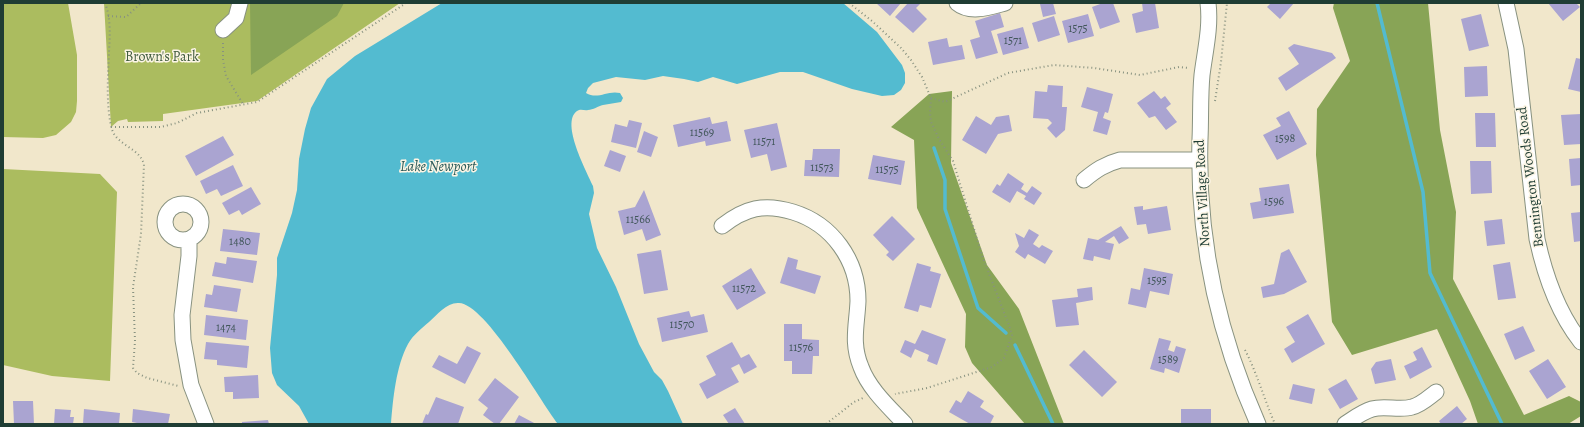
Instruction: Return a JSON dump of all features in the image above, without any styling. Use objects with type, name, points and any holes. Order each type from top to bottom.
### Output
[{"type":"street","points":[[223,30],[236,18],[240,3]]},
{"type":"street","points":[[957,3],[976,10],[1005,3]]},
{"type":"street","name":"North Village Road","points":[[1208,3],[1209,32],[1202,77],[1199,160],[1202,219],[1207,260],[1217,306],[1231,358],[1258,424]]},
{"type":"street","name":"Bennington Woods Road","points":[[1506,3],[1516,49],[1538,246],[1543,266],[1552,290],[1564,316],[1581,342]]},
{"type":"street","points":[[1084,180],[1097,169],[1108,163],[1120,160],[1199,160]]},
{"type":"street","points":[[722,226],[734,217],[746,211],[770,207],[786,209],[800,214],[815,222],[833,236],[849,260],[855,276],[858,292],[854,335],[856,351],[861,367],[878,396],[905,424]]},
{"type":"street","points":[[188,238],[189,256],[182,315],[183,340],[191,385],[206,424]]},
{"type":"street","points":[[1345,424],[1372,409],[1382,407],[1403,408],[1421,404],[1436,392]]},
{"type":"path","points":[[105,3],[108,16],[109,40],[108,104],[112,132],[119,141],[139,154],[144,164],[141,234],[133,287],[135,341],[133,368],[137,373],[146,378],[184,387],[191,385]]},
{"type":"path","points":[[108,16],[126,17],[141,3]]},
{"type":"path","points":[[111,127],[162,127],[176,123],[198,113],[257,102],[406,3]]},
{"type":"path","points":[[826,424],[854,402],[865,397],[927,388],[992,367],[1004,358],[1012,335],[983,258],[953,162],[931,122],[931,98],[922,77],[906,54],[887,34],[849,3]]},
{"type":"path","points":[[1215,105],[1227,3]]},
{"type":"path","points":[[223,30],[222,60],[226,76],[243,104]]},
{"type":"path","points":[[931,98],[945,102],[1008,73],[1054,65],[1094,68],[1140,75],[1179,68],[1192,68]]},
{"type":"path","points":[[1242,344],[1255,369],[1264,398],[1275,424]]},
{"type":"green space","points":[[3,3],[68,3],[77,55],[76,112],[71,122],[56,135],[43,138],[3,137]]},
{"type":"green space","name":"Brown's Park","points":[[104,3],[400,3],[257,101],[163,114],[163,121],[128,122],[127,119],[118,121],[111,127]]},
{"type":"green space","points":[[250,3],[344,3],[337,16],[251,75]]},
{"type":"green space","points":[[1334,3],[1428,3],[1440,130],[1456,212],[1453,279],[1524,415],[1569,396],[1581,402],[1581,416],[1568,424],[1478,424],[1470,401],[1437,329],[1352,355],[1332,322],[1316,155],[1317,109],[1350,61],[1333,8]]},
{"type":"green space","points":[[952,91],[951,163],[987,265],[1019,309],[1064,424],[1025,424],[972,363],[965,347],[966,314],[917,208],[914,140],[891,127],[929,94]]},
{"type":"green space","points":[[3,169],[100,174],[117,192],[110,381],[52,376],[3,365]]},
{"type":"water","name":"Lake Newport","points":[[442,3],[843,3],[877,32],[902,65],[905,73],[905,83],[901,90],[894,95],[882,96],[852,89],[803,72],[780,72],[737,84],[713,77],[698,82],[663,76],[645,80],[616,77],[593,83],[588,88],[586,93],[590,95],[595,96],[615,92],[620,93],[623,98],[621,102],[603,105],[590,110],[578,110],[573,117],[571,126],[576,148],[593,186],[594,193],[589,214],[597,248],[616,287],[639,344],[654,372],[662,380],[683,424],[558,424],[512,355],[497,336],[483,319],[470,308],[459,303],[450,305],[442,310],[412,338],[408,344],[398,372],[391,424],[309,424],[299,406],[277,385],[272,373],[270,348],[277,275],[277,258],[292,213],[297,190],[299,159],[311,108],[327,79],[355,56]]},
{"type":"building","points":[[876,3],[901,3],[890,16]]},
{"type":"building","points":[[908,3],[921,3],[916,8],[927,19],[913,33],[895,17]]},
{"type":"building","points":[[1053,3],[1056,14],[1043,17],[1040,4]]},
{"type":"building","points":[[1103,3],[1113,3],[1120,22],[1100,29],[1092,7]]},
{"type":"building","points":[[1142,3],[1155,3],[1159,28],[1136,33],[1132,14],[1143,11]]},
{"type":"building","points":[[1271,3],[1294,3],[1280,19],[1267,7]]},
{"type":"building","points":[[1548,3],[1576,3],[1580,7],[1563,21]]},
{"type":"building","points":[[1000,13],[1004,27],[991,31],[998,53],[976,59],[970,40],[980,37],[975,21]]},
{"type":"building","points":[[1088,14],[1094,36],[1068,43],[1062,21]]},
{"type":"building","points":[[1481,14],[1489,46],[1469,51],[1461,19]]},
{"type":"building","points":[[1054,16],[1060,35],[1038,42],[1032,23]]},
{"type":"building","points":[[1023,27],[1029,48],[1003,55],[997,34]]},
{"type":"building","points":[[947,38],[949,47],[962,45],[965,59],[933,65],[928,42]]},
{"type":"building","points":[[1294,44],[1332,53],[1336,58],[1286,91],[1278,78],[1299,64],[1288,48]]},
{"type":"building","points":[[1576,58],[1581,59],[1581,92],[1568,89]]},
{"type":"building","points":[[1487,66],[1488,96],[1465,97],[1464,67]]},
{"type":"building","points":[[1048,85],[1063,86],[1062,107],[1067,107],[1065,130],[1056,138],[1047,128],[1052,123],[1048,119],[1033,118],[1035,91],[1047,92]]},
{"type":"building","points":[[1087,87],[1113,94],[1108,113],[1105,112],[1103,118],[1111,121],[1107,135],[1093,131],[1098,112],[1081,107]]},
{"type":"building","points":[[1154,91],[1161,99],[1165,96],[1171,104],[1166,108],[1177,122],[1166,130],[1155,116],[1149,118],[1137,103]]},
{"type":"building","points":[[1289,111],[1307,144],[1277,160],[1263,135],[1281,126],[1276,118]]},
{"type":"building","points":[[1475,113],[1495,113],[1496,147],[1476,147]]},
{"type":"building","points":[[1581,114],[1581,144],[1564,145],[1561,115]]},
{"type":"building","points":[[1009,115],[1012,131],[998,134],[986,154],[962,140],[976,116],[991,125],[996,117]]},
{"type":"building","points":[[710,117],[712,124],[727,121],[731,141],[706,146],[705,141],[678,147],[673,125]]},
{"type":"building","points":[[629,120],[642,123],[636,148],[611,142],[615,124],[627,127]]},
{"type":"building","points":[[777,123],[787,167],[771,171],[767,154],[751,158],[744,130]]},
{"type":"building","points":[[644,131],[658,137],[651,157],[637,152]]},
{"type":"building","points":[[223,136],[234,155],[196,176],[185,156]]},
{"type":"building","points":[[813,149],[840,149],[839,177],[804,176],[805,160],[812,160]]},
{"type":"building","points":[[610,150],[626,156],[620,172],[604,166]]},
{"type":"building","points":[[873,155],[905,161],[901,185],[868,179]]},
{"type":"building","points":[[1581,158],[1581,185],[1571,186],[1569,159]]},
{"type":"building","points":[[1470,161],[1491,161],[1492,193],[1471,194]]},
{"type":"building","points":[[233,165],[243,186],[221,196],[217,189],[206,194],[200,181]]},
{"type":"building","points":[[1008,173],[1024,184],[1021,189],[1027,193],[1032,186],[1042,193],[1034,205],[1024,199],[1026,196],[1017,191],[1010,203],[992,192],[997,184],[1000,186]]},
{"type":"building","points":[[1289,184],[1294,213],[1253,219],[1250,203],[1261,201],[1259,188]]},
{"type":"building","points":[[251,187],[261,204],[242,215],[239,210],[229,215],[222,203]]},
{"type":"building","points":[[644,190],[661,235],[646,241],[642,229],[624,235],[618,211],[635,207]]},
{"type":"building","points":[[1143,206],[1143,210],[1167,206],[1171,230],[1148,234],[1146,224],[1137,225],[1134,207]]},
{"type":"building","points":[[1581,212],[1581,241],[1574,242],[1571,213]]},
{"type":"building","points":[[892,216],[915,239],[893,261],[886,255],[889,252],[873,235]]},
{"type":"building","points":[[1502,219],[1505,244],[1487,246],[1484,221]]},
{"type":"building","points":[[1121,226],[1129,238],[1119,244],[1114,236],[1105,242],[1114,244],[1110,260],[1094,256],[1093,261],[1083,259],[1088,238],[1098,240]]},
{"type":"building","points":[[223,229],[260,233],[257,255],[220,251]]},
{"type":"building","points":[[1029,229],[1039,235],[1033,244],[1039,248],[1042,245],[1053,251],[1045,264],[1028,254],[1025,259],[1015,252],[1019,246],[1015,233],[1024,238]]},
{"type":"building","points":[[1289,249],[1307,282],[1284,294],[1263,298],[1261,287],[1274,284],[1281,253]]},
{"type":"building","points":[[661,250],[668,290],[644,294],[637,254]]},
{"type":"building","points":[[227,257],[257,261],[253,283],[212,276],[215,262],[226,264]]},
{"type":"building","points":[[788,257],[798,260],[796,269],[821,276],[815,294],[780,283]]},
{"type":"building","points":[[1510,262],[1516,298],[1498,300],[1493,265]]},
{"type":"building","points":[[917,263],[931,267],[930,271],[941,274],[931,308],[920,305],[918,312],[904,308]]},
{"type":"building","points":[[751,268],[766,293],[737,310],[722,286]]},
{"type":"building","points":[[1144,268],[1173,274],[1169,295],[1150,291],[1146,308],[1128,304],[1131,288],[1140,290]]},
{"type":"building","points":[[214,285],[241,289],[237,312],[204,307],[206,294],[212,295]]},
{"type":"building","points":[[1092,287],[1093,300],[1076,303],[1079,325],[1056,327],[1052,300],[1078,297],[1077,289]]},
{"type":"building","points":[[689,311],[691,317],[704,314],[708,332],[662,342],[657,318]]},
{"type":"building","points":[[1308,314],[1325,344],[1292,363],[1284,349],[1295,342],[1286,327]]},
{"type":"building","points":[[206,315],[248,320],[246,340],[204,335]]},
{"type":"building","points":[[784,324],[802,324],[802,339],[819,340],[819,356],[813,356],[812,374],[792,374],[792,361],[784,361]]},
{"type":"building","points":[[1523,326],[1535,351],[1515,360],[1504,334]]},
{"type":"building","points":[[922,330],[946,339],[937,365],[927,361],[929,355],[915,349],[911,358],[900,352],[905,340],[915,344]]},
{"type":"building","points":[[1159,338],[1171,341],[1168,350],[1174,352],[1176,346],[1186,349],[1179,373],[1165,368],[1164,373],[1150,369]]},
{"type":"building","points":[[206,342],[249,346],[247,368],[217,365],[217,360],[204,359]]},
{"type":"building","points":[[732,342],[741,358],[749,354],[757,367],[744,374],[739,364],[731,368],[739,382],[707,399],[699,384],[716,375],[706,356]]},
{"type":"building","points":[[467,346],[481,353],[465,384],[432,367],[439,355],[457,364]]},
{"type":"building","points":[[1422,347],[1432,367],[1410,379],[1404,366],[1417,360],[1413,352]]},
{"type":"building","points":[[1084,350],[1117,382],[1102,397],[1069,365]]},
{"type":"building","points":[[1391,359],[1396,380],[1375,384],[1371,369],[1376,362]]},
{"type":"building","points":[[1548,359],[1566,387],[1547,399],[1529,371]]},
{"type":"building","points":[[258,375],[259,398],[233,399],[233,392],[225,392],[224,377]]},
{"type":"building","points":[[495,378],[519,397],[499,424],[495,424],[483,415],[488,408],[478,400]]},
{"type":"building","points":[[1346,379],[1358,399],[1340,409],[1328,389]]},
{"type":"building","points":[[1293,384],[1315,389],[1312,404],[1289,399]]},
{"type":"building","points":[[968,391],[984,401],[980,407],[994,416],[990,424],[970,424],[949,412],[956,400],[961,403]]},
{"type":"building","points":[[436,397],[464,407],[458,424],[422,424]]},
{"type":"building","points":[[13,401],[33,401],[34,424],[14,424]]},
{"type":"building","points":[[1457,406],[1467,419],[1461,424],[1441,424],[1439,421]]},
{"type":"building","points":[[735,408],[745,424],[729,424],[723,415]]},
{"type":"building","points":[[55,409],[71,410],[70,417],[74,417],[73,424],[54,424]]},
{"type":"building","points":[[84,409],[120,413],[119,424],[83,424]]},
{"type":"building","points":[[133,409],[170,414],[168,424],[142,424],[132,422]]},
{"type":"building","points":[[1181,409],[1211,409],[1211,424],[1181,424]]},
{"type":"building","points":[[519,415],[536,424],[514,424]]},
{"type":"building","points":[[268,420],[269,424],[242,424],[242,422]]},
{"type":"waterway","points":[[1377,3],[1423,192],[1430,273],[1502,424]]},
{"type":"waterway","points":[[934,148],[945,180],[945,209],[978,308],[1006,333]]},
{"type":"waterway","points":[[1015,345],[1053,424]]}]
